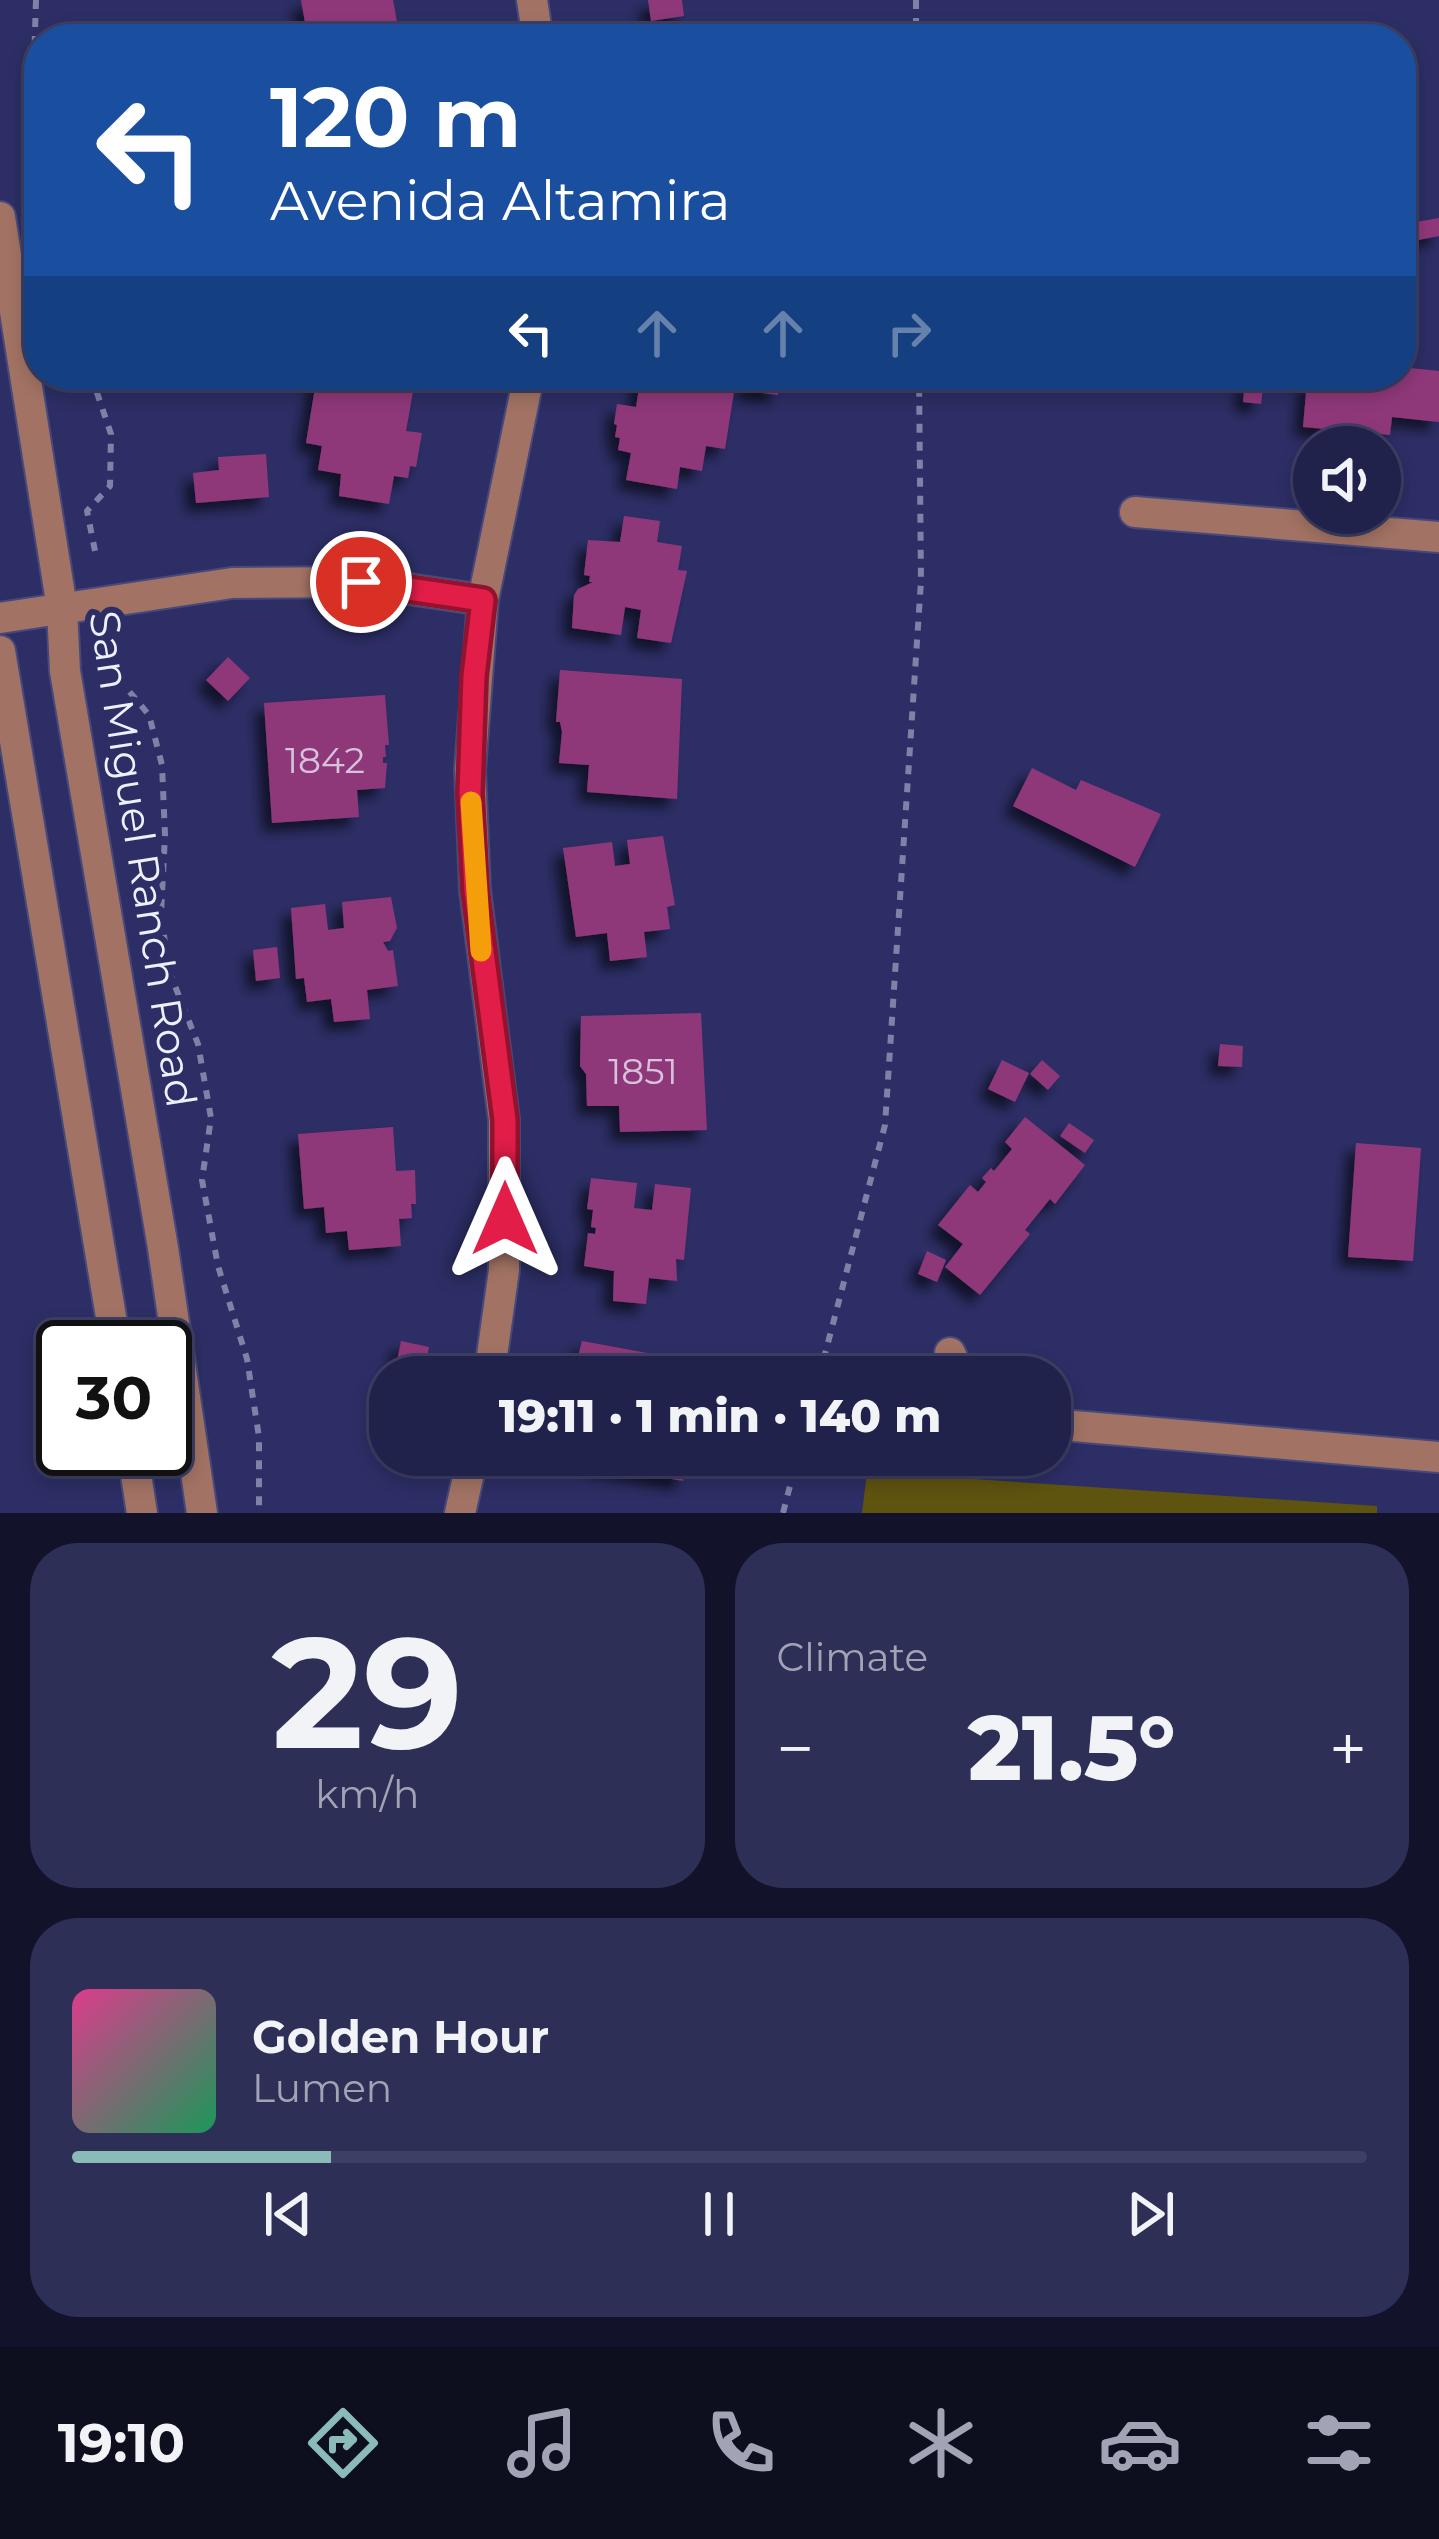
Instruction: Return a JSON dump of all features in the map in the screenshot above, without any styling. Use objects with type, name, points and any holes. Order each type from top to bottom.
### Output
[{"type":"street","name":"San Miguel Ranch Road","points":[[0,217],[24,368]]},
{"type":"street","name":"San Miguel Ranch Road","points":[[27,390],[62,608],[65,671],[163,1247],[202,1513]]},
{"type":"street","points":[[492,1356],[504,1270],[505,1120],[475,890],[470,793],[474,676],[483,600],[526,390]]},
{"type":"street","points":[[1136,512],[1439,536]]},
{"type":"street","points":[[0,618],[232,583],[361,582],[483,600]]},
{"type":"street","points":[[0,651],[112,1320]]},
{"type":"street","points":[[1071,1426],[1439,1457]]},
{"type":"street","points":[[136,1476],[142,1513]]},
{"type":"street","points":[[460,1513],[468,1476]]},
{"type":"path","points":[[95,551],[87,511],[110,486],[112,434],[96,390]]},
{"type":"path","points":[[824,1356],[885,1125],[921,580],[919,390]]},
{"type":"path","points":[[110,643],[118,678],[149,715],[161,765],[166,835],[161,914],[169,971],[198,1045],[211,1118],[202,1180],[218,1265],[247,1359],[259,1437],[259,1513]]},
{"type":"path","points":[[783,1513],[793,1476]]},
{"type":"shaded area","points":[[867,1476],[1377,1506],[1377,1513],[862,1513]]},
{"type":"building","points":[[301,0],[393,0],[397,24],[305,24]]},
{"type":"building","points":[[648,0],[682,0],[684,16],[651,21]]},
{"type":"building","points":[[1439,218],[1439,236],[1416,240],[1416,222]]},
{"type":"building","points":[[1416,369],[1439,371],[1439,422],[1392,417],[1391,426],[1303,426],[1306,390],[1416,390]]},
{"type":"building","points":[[315,390],[413,390],[406,431],[422,433],[416,467],[410,466],[408,478],[394,476],[389,504],[339,496],[341,474],[318,470],[322,446],[306,443]]},
{"type":"building","points":[[639,390],[734,390],[725,449],[706,446],[702,471],[680,467],[677,489],[626,480],[631,453],[618,450],[620,438],[615,437],[614,424],[617,404],[636,407]]},
{"type":"building","points":[[746,390],[779,390],[778,395]]},
{"type":"building","points":[[1244,390],[1263,390],[1261,404],[1243,402]]},
{"type":"building","points":[[266,454],[269,497],[196,503],[193,473],[219,470],[218,457]]},
{"type":"building","points":[[624,516],[660,521],[657,542],[682,546],[678,570],[687,571],[671,643],[637,638],[641,610],[625,607],[621,635],[572,628],[574,595],[593,582],[584,575],[588,540],[620,542]]},
{"type":"building","points":[[228,657],[250,678],[228,701],[206,680]]},
{"type":"building","points":[[560,670],[682,679],[677,799],[587,792],[589,765],[559,763]]},
{"type":"building","points":[[385,695],[389,745],[383,757],[387,763],[385,788],[357,790],[359,817],[272,823],[264,703]]},
{"type":"building","points":[[1032,768],[1076,790],[1081,780],[1161,814],[1135,867],[1013,806]]},
{"type":"building","points":[[663,836],[675,905],[667,907],[670,929],[644,932],[647,957],[610,961],[607,933],[576,937],[563,848],[612,842],[615,866],[630,864],[627,840]]},
{"type":"building","points":[[391,897],[397,928],[390,941],[383,942],[388,951],[393,950],[398,986],[367,990],[370,1019],[334,1022],[331,999],[307,1002],[304,978],[296,979],[291,908],[325,904],[328,930],[344,928],[342,902]]},
{"type":"building","points":[[277,947],[280,978],[256,981],[253,950]]},
{"type":"building","points":[[701,1013],[707,1130],[620,1132],[619,1106],[587,1106],[586,1074],[580,1066],[581,1016]]},
{"type":"building","points":[[1220,1044],[1243,1046],[1242,1067],[1218,1066]]},
{"type":"building","points":[[1002,1060],[1029,1073],[1015,1102],[988,1089]]},
{"type":"building","points":[[1042,1060],[1060,1076],[1048,1090],[1030,1074]]},
{"type":"building","points":[[1025,1117],[1085,1165],[1055,1204],[1050,1199],[1025,1230],[1030,1234],[980,1295],[945,1267],[963,1244],[938,1225],[970,1185],[978,1192],[986,1182],[982,1178],[1012,1149],[1005,1142]]},
{"type":"building","points":[[1069,1123],[1094,1140],[1085,1153],[1060,1136]]},
{"type":"building","points":[[393,1127],[396,1171],[415,1170],[412,1218],[399,1219],[401,1246],[349,1250],[347,1231],[326,1233],[324,1207],[304,1209],[298,1134]]},
{"type":"building","points":[[1356,1143],[1421,1148],[1413,1261],[1348,1257]]},
{"type":"building","points":[[591,1178],[637,1183],[634,1208],[652,1210],[655,1184],[691,1188],[684,1260],[676,1259],[677,1281],[649,1278],[646,1304],[613,1301],[614,1271],[584,1266],[588,1233],[595,1234],[596,1228],[591,1227],[593,1210],[587,1209]]},
{"type":"building","points":[[927,1251],[946,1260],[937,1282],[918,1274]]},
{"type":"building","points":[[401,1341],[429,1347],[427,1356],[398,1356]]},
{"type":"building","points":[[582,1341],[664,1356],[578,1356]]},
{"type":"slow traffic","points":[[471,802],[481,951]]},
{"type":"route","points":[[361,582],[483,600],[474,676],[470,793],[475,890],[505,1120],[505,1219]]}]
